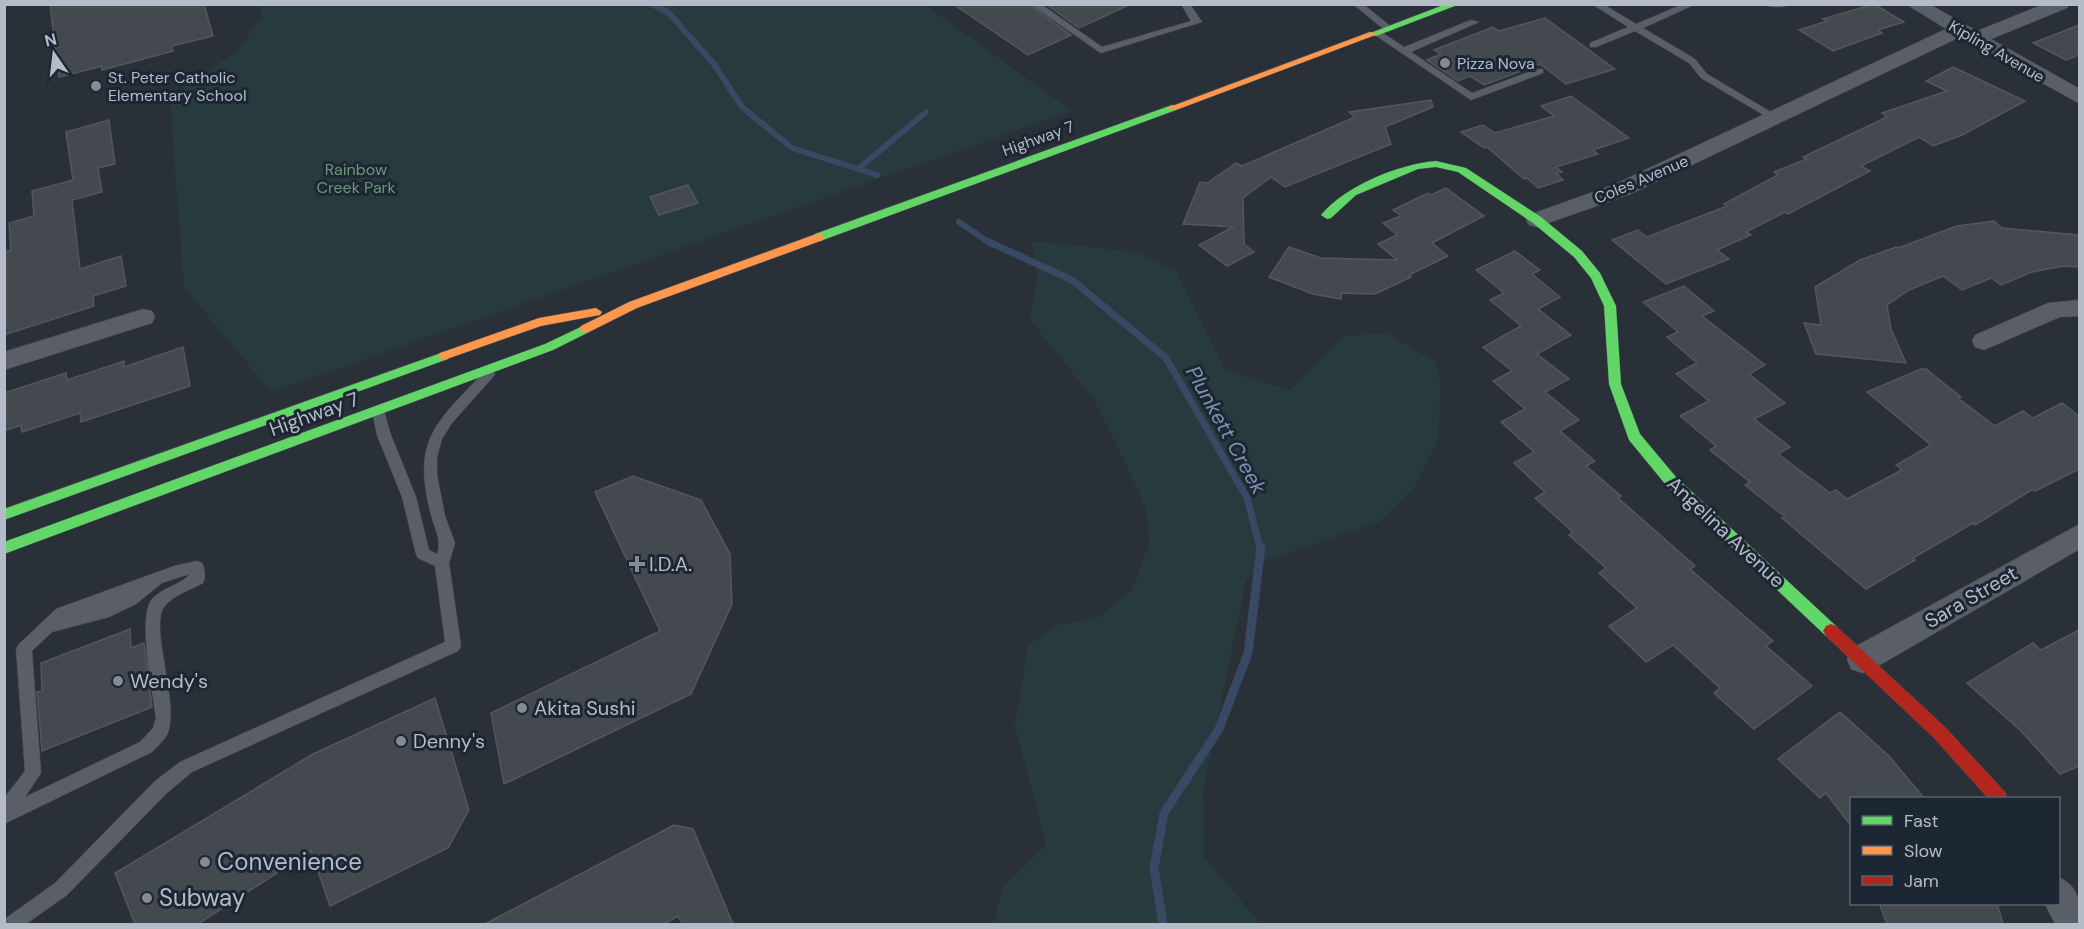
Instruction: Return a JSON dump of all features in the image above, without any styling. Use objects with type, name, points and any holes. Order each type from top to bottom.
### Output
[{"type":"main road","name":"Highway 7","points":[[4,548],[495,368],[549,347],[633,305],[1383,31],[1431,8],[1456,4]]},
{"type":"main road","points":[[1327,215],[1352,193],[1416,166],[1436,164],[1462,170],[1537,220]]},
{"type":"main road","name":"Angelina Avenue","points":[[1537,220],[1578,254],[1596,276],[1604,291],[1610,306],[1617,391],[1634,436],[1651,458],[1671,481],[1939,732],[1998,797]]},
{"type":"main road","name":"Highway 7","points":[[4,515],[539,322],[633,305]]},
{"type":"main road","points":[[378,411],[415,367]]},
{"type":"street","name":"Kipling Avenue","points":[[1915,4],[2079,98]]},
{"type":"street","name":"Coles Avenue","points":[[1537,220],[1623,189],[1776,118],[1967,34],[2061,4]]},
{"type":"street","points":[[1984,341],[2057,309],[2079,308]]},
{"type":"street","points":[[4,361],[143,317]]},
{"type":"street","name":"Sara Street","points":[[1862,659],[2079,535]]},
{"type":"street","points":[[2060,898],[2074,924]]},
{"type":"lane","points":[[1034,4],[1101,50],[1197,22],[1185,4]]},
{"type":"lane","points":[[1357,4],[1404,51],[1471,97],[1540,70]]},
{"type":"lane","points":[[1596,4],[1692,61],[1704,76],[1776,118]]},
{"type":"lane","points":[[1593,45],[1692,4]]},
{"type":"lane","points":[[1767,4],[1787,4]]},
{"type":"lane","points":[[1404,51],[1474,22]]},
{"type":"lane","points":[[12,924],[61,889],[161,787],[186,767],[453,646],[442,563],[448,543],[436,506],[430,475],[430,457],[436,438],[447,420],[495,368]]},
{"type":"lane","points":[[378,411],[384,435],[409,497],[423,555],[442,563]]},
{"type":"lane","points":[[197,567],[198,579],[165,597],[154,609],[153,625],[164,718],[160,732],[146,747],[4,814],[33,773],[24,649],[44,627],[61,614],[161,576],[197,567]]},
{"type":"green space","name":"Rainbow Creek Park","points":[[924,4],[1072,111],[271,392],[184,287],[170,98],[238,50],[262,16],[259,5]]},
{"type":"green space","points":[[1032,241],[1137,252],[1176,271],[1225,370],[1290,390],[1344,336],[1386,333],[1435,362],[1440,380],[1439,437],[1413,489],[1379,522],[1267,560],[1246,580],[1203,791],[1205,858],[1261,924],[993,924],[1003,887],[1046,845],[1015,726],[1028,646],[1057,625],[1097,618],[1132,590],[1149,544],[1146,507],[1093,398],[1030,320],[1037,276]]},
{"type":"building","points":[[50,4],[204,4],[213,36],[172,46],[173,51],[102,70],[102,66],[59,77]]},
{"type":"building","points":[[953,4],[1028,4],[1071,35],[1028,55]]},
{"type":"building","points":[[1046,4],[1131,4],[1079,28]]},
{"type":"building","points":[[1874,4],[1904,22],[1878,30],[1882,33],[1833,51],[1799,30],[1827,21],[1823,19]]},
{"type":"building","points":[[1545,18],[1615,69],[1566,84],[1540,64],[1484,85],[1470,76],[1458,81],[1427,60],[1441,54],[1434,50],[1493,27],[1499,31]]},
{"type":"building","points":[[2079,25],[2079,55],[2066,60],[2033,43]]},
{"type":"building","points":[[1953,67],[2025,101],[1962,135],[1933,146],[1919,137],[1861,166],[1870,171],[1788,214],[1785,212],[1746,232],[1751,235],[1717,250],[1729,259],[1666,284],[1612,240],[1638,230],[1647,237],[1727,206],[1724,204],[1778,175],[1774,172],[1807,159],[1803,157],[1887,117],[1882,113],[1947,91],[1926,81]]},
{"type":"building","points":[[1571,96],[1629,138],[1593,150],[1598,154],[1556,167],[1562,172],[1556,173],[1563,180],[1538,188],[1487,147],[1484,148],[1461,132],[1483,125],[1495,133],[1554,116],[1541,106]]},
{"type":"building","points":[[1431,100],[1433,107],[1385,127],[1391,144],[1285,187],[1271,177],[1243,198],[1244,244],[1254,252],[1227,266],[1199,245],[1233,227],[1183,224],[1200,182],[1207,183],[1236,163],[1242,166],[1355,117],[1349,112]]},
{"type":"building","points":[[109,120],[115,164],[98,168],[102,192],[72,200],[80,269],[121,256],[126,286],[93,296],[94,306],[4,335],[4,252],[11,250],[9,223],[34,216],[32,191],[73,180],[66,132]]},
{"type":"building","points":[[688,185],[698,203],[659,215],[650,197]]},
{"type":"building","points":[[1446,188],[1484,216],[1432,243],[1448,256],[1409,275],[1411,277],[1375,294],[1341,293],[1341,299],[1313,294],[1269,277],[1289,247],[1321,258],[1397,260],[1378,244],[1397,235],[1383,223],[1401,216],[1393,210],[1428,193],[1431,195]]},
{"type":"building","points":[[1994,221],[2002,228],[2079,235],[2079,267],[2064,266],[2032,272],[2001,285],[1991,278],[1962,290],[1943,276],[1909,290],[1887,305],[1891,329],[1906,363],[1816,354],[1804,323],[1821,325],[1815,287],[1860,260],[1957,226]]},
{"type":"building","points":[[1515,251],[1540,270],[1532,274],[1560,297],[1538,309],[1571,335],[1537,354],[1569,379],[1545,392],[1579,420],[1560,431],[1595,461],[1586,466],[1621,496],[1618,498],[1695,566],[1690,569],[1773,641],[1766,646],[1812,686],[1754,729],[1714,693],[1720,688],[1673,645],[1646,662],[1609,626],[1637,608],[1599,573],[1606,568],[1569,535],[1573,532],[1535,498],[1545,492],[1514,463],[1534,452],[1501,422],[1525,409],[1493,381],[1512,371],[1483,347],[1521,326],[1490,300],[1504,293],[1476,270]]},
{"type":"building","points":[[1684,286],[1714,311],[1702,316],[1765,365],[1749,374],[1785,403],[1754,419],[1790,447],[1778,454],[1830,493],[1836,490],[1847,499],[1902,470],[1896,465],[1931,445],[1867,392],[1921,369],[1926,369],[1961,397],[1958,398],[1995,426],[2023,411],[2033,418],[2062,403],[2079,416],[2079,469],[2035,491],[2033,489],[1975,525],[1973,523],[1913,558],[1915,560],[1866,589],[1782,518],[1785,517],[1745,485],[1750,482],[1710,450],[1716,446],[1680,416],[1709,401],[1676,374],[1697,363],[1667,337],[1678,332],[1643,302]]},
{"type":"building","points":[[183,347],[190,386],[81,422],[80,413],[22,432],[21,425],[4,431],[4,393],[66,373],[67,380],[124,361],[124,367]]},
{"type":"building","points":[[633,476],[701,500],[730,554],[732,604],[691,694],[504,784],[491,713],[660,631],[595,492]]},
{"type":"building","points":[[130,629],[131,648],[144,643],[152,707],[42,751],[37,692],[42,691],[41,663]]},
{"type":"building","points":[[2079,630],[2079,766],[2060,774],[2020,730],[1967,683],[2033,643],[2041,650]]},
{"type":"building","points":[[435,698],[469,810],[448,848],[330,906],[311,851],[198,924],[135,924],[115,873],[313,754]]},
{"type":"building","points":[[1840,712],[1889,756],[1923,797],[1850,797],[1850,825],[1826,793],[1820,798],[1778,759]]},
{"type":"building","points":[[674,825],[693,829],[733,924],[683,924],[678,916],[664,924],[485,924]]},
{"type":"building","points":[[1880,905],[1998,905],[2003,924],[1887,924]]},
{"type":"waterway","name":"Plunkett Creek","points":[[652,4],[669,13],[714,64],[742,107],[792,148],[858,169]]},
{"type":"waterway","points":[[858,169],[926,112]]},
{"type":"waterway","name":"Plunkett Creek","points":[[858,169],[877,175]]},
{"type":"waterway","name":"Plunkett Creek","points":[[959,222],[991,244]]},
{"type":"waterway","name":"Plunkett Creek","points":[[989,242],[1072,280],[1166,358],[1247,498],[1260,548]]},
{"type":"waterway","name":"Plunkett Creek","points":[[1163,924],[1154,868],[1164,813],[1219,729],[1248,653],[1261,547]]},
{"type":"traffic: fast","points":[[1373,34],[1456,4]]},
{"type":"traffic: fast","points":[[819,237],[1172,108]]},
{"type":"traffic: fast","points":[[1327,215],[1352,193],[1416,166],[1436,164],[1462,170],[1537,220],[1578,254],[1596,276],[1610,306],[1615,384],[1634,436],[1671,481],[1831,631]]},
{"type":"traffic: fast","points":[[4,548],[549,347],[585,329]]},
{"type":"traffic: fast","points":[[4,515],[444,356]]},
{"type":"traffic: slow","points":[[1172,108],[1373,34]]},
{"type":"traffic: slow","points":[[585,329],[633,305],[819,237]]},
{"type":"traffic: slow","points":[[444,356],[539,322],[596,312]]},
{"type":"traffic: jam","points":[[1831,631],[1939,732],[1998,797]]},
{"type":"place","name":"Pizza Nova","points":[[1445,63]]},
{"type":"place","name":"St. Peter Catholic Elementary School","points":[[96,86]]},
{"type":"place","name":"I.D.A.","points":[[637,564]]},
{"type":"place","name":"Wendy's","points":[[118,681]]},
{"type":"place","name":"Akita Sushi","points":[[522,708]]},
{"type":"place","name":"Denny's","points":[[401,741]]},
{"type":"place","name":"Convenience","points":[[205,862]]},
{"type":"place","name":"Subway","points":[[147,898]]}]
